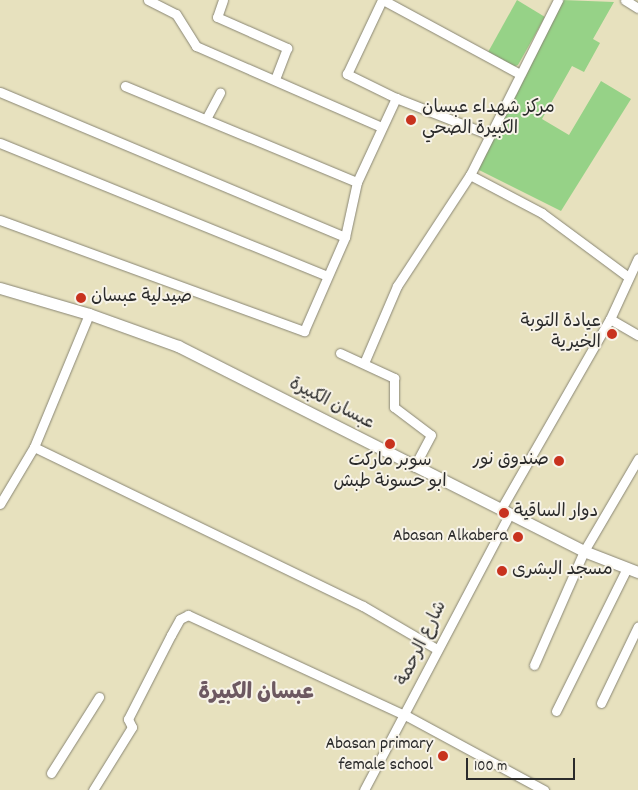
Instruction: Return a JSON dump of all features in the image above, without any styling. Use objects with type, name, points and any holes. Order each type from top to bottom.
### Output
[{"type":"main road","name":"عبسان الكبيرة","points":[[0,288],[89,314],[178,346],[414,467],[584,551],[633,570]]},
{"type":"street","points":[[148,0],[176,14],[196,46],[381,127]]},
{"type":"street","points":[[223,0],[217,17],[287,48],[275,80]]},
{"type":"street","points":[[490,135],[396,98],[348,74],[383,0],[518,73]]},
{"type":"street","points":[[364,363],[397,286],[470,175],[518,73],[558,0]]},
{"type":"street","points":[[625,0],[638,8]]},
{"type":"street","points":[[125,86],[357,182]]},
{"type":"street","points":[[0,92],[345,237]]},
{"type":"street","points":[[206,119],[220,93]]},
{"type":"street","points":[[0,220],[304,331],[345,237],[357,182],[396,98]]},
{"type":"street","points":[[0,143],[327,276]]},
{"type":"street","points":[[470,175],[542,213],[627,276]]},
{"type":"street","name":"شارع الرحمة","points":[[364,790],[406,716],[437,649],[506,511],[610,319],[627,276],[638,258]]},
{"type":"street","points":[[0,504],[34,447],[89,314]]},
{"type":"street","points":[[610,319],[638,335]]},
{"type":"street","points":[[340,353],[394,378],[394,407],[431,435],[414,467]]},
{"type":"street","points":[[34,447],[363,606],[437,649]]},
{"type":"street","points":[[534,665],[584,551],[638,459]]},
{"type":"street","points":[[556,711],[633,570]]},
{"type":"street","points":[[93,790],[132,727],[128,719],[180,619],[188,615],[406,716],[544,790]]},
{"type":"street","points":[[601,703],[638,626]]},
{"type":"street","points":[[51,773],[99,697]]},
{"type":"green space","points":[[517,0],[545,17],[518,65],[511,68],[487,54]]},
{"type":"green space","points":[[562,0],[614,2],[593,39],[600,43],[584,72],[572,66],[542,119],[569,135],[601,81],[631,99],[561,211],[477,169],[523,67]]},
{"type":"place","name":"مركز شهداء عبسان الكبيرة الصحي","points":[[411,120]]},
{"type":"place","name":"صيدلية عبسان","points":[[81,298]]},
{"type":"place","name":"عيادة التوبة الخيرية","points":[[612,334]]},
{"type":"place","name":"سوبر ماركت ابو حسونة طبش","points":[[390,444]]},
{"type":"place","name":"صندوق نور","points":[[559,461]]},
{"type":"place","name":"دوار الساقية","points":[[504,513]]},
{"type":"place","name":"Abasan Alkabera","points":[[518,537]]},
{"type":"place","name":"مسجد البشرى","points":[[502,571]]},
{"type":"place","name":"Abasan primary female school","points":[[443,756]]},
{"type":"district","name":"عبسان الكبيرة","points":[[256,694]]}]
